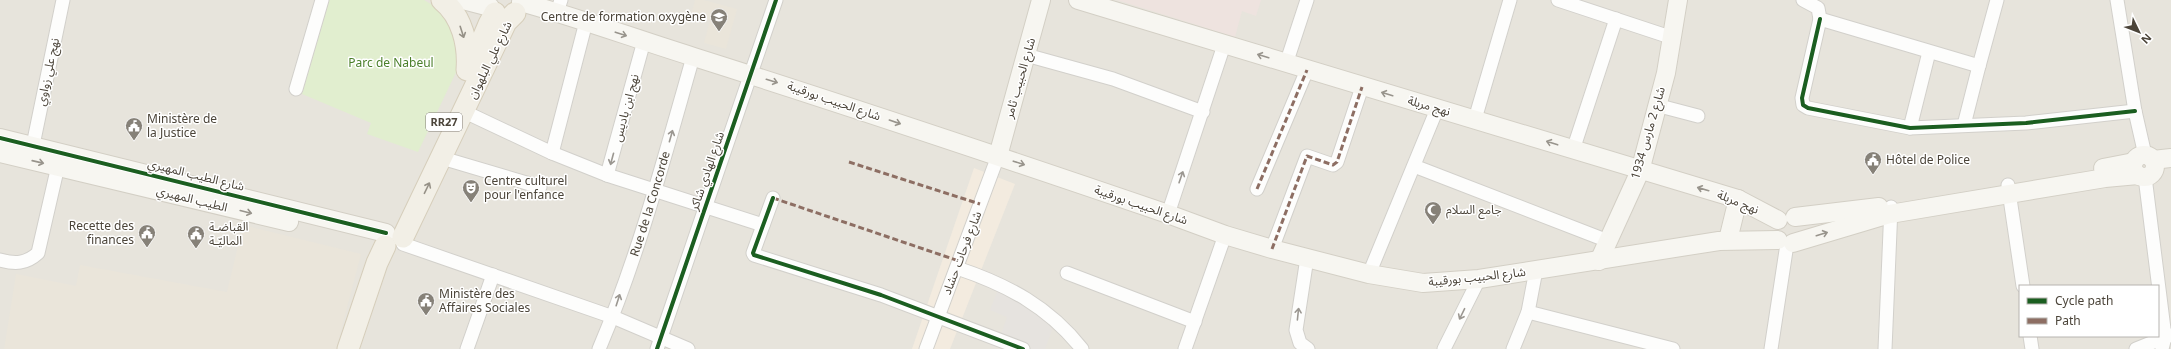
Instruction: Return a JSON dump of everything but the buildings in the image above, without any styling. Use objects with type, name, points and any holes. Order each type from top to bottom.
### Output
[{"type":"main road","points":[[442,0],[453,10],[462,30],[468,54],[466,78]]},
{"type":"main road","name":"شارع الحبيب بورقيبة","points":[[463,0],[505,6],[559,6],[586,22],[750,74],[998,156],[1225,235],[1272,249],[1369,274],[1422,282],[1479,279],[1728,240],[1786,242],[1890,210]]},
{"type":"main road","name":"شارع الحبيب ثامر","points":[[998,156],[1041,0]]},
{"type":"main road","name":"نهج مربلة","points":[[1078,0],[1286,64],[1475,119],[1640,171],[1738,199],[1786,218]]},
{"type":"main road","name":"شارع 2 مارس 1934","points":[[1600,261],[1640,171],[1673,38],[1678,0]]},
{"type":"main road","name":"شارع علي البلهوان","points":[[362,349],[393,241],[489,24],[505,6]]},
{"type":"main road","name":"شارع علي البلهوان","points":[[348,349],[377,263],[393,241],[442,158],[506,22],[505,6]]},
{"type":"main road","name":"شارع الطيب المهيري","points":[[0,138],[33,145],[393,241]]},
{"type":"main road","name":"الطيب المهيري","points":[[0,153],[371,242],[393,241]]},
{"type":"main road","points":[[1786,218],[1801,225],[1802,231],[1797,240],[1786,242],[1774,231],[1786,218],[1890,210],[2009,190],[2105,178],[2148,167],[2171,158]]},
{"type":"main road","points":[[1728,240],[1738,199]]},
{"type":"street","name":"نهج علي زواوي","points":[[33,145],[63,0]]},
{"type":"street","points":[[296,89],[322,0]]},
{"type":"street","name":"شارع الهادي شاكر","points":[[659,344],[776,0]]},
{"type":"street","points":[[1286,64],[1307,0]]},
{"type":"street","points":[[1475,119],[1510,0]]},
{"type":"street","points":[[1558,0],[1673,38]]},
{"type":"street","points":[[1803,0],[1818,8],[1820,19],[1802,98],[1803,105],[1808,108],[1910,128],[2026,123],[2135,111]]},
{"type":"street","points":[[1964,126],[1997,0]]},
{"type":"street","points":[[2117,0],[2135,111],[2148,167],[2166,340],[2136,349]]},
{"type":"street","points":[[1573,150],[1616,18]]},
{"type":"street","points":[[1820,19],[1979,66]]},
{"type":"street","points":[[552,153],[586,22]]},
{"type":"street","name":"نهج ابن باديس","points":[[607,175],[644,41]]},
{"type":"street","points":[[1168,214],[1224,45]]},
{"type":"street","points":[[1910,128],[1929,52]]},
{"type":"street","points":[[1026,55],[1113,79],[1203,112]]},
{"type":"street","name":"Rue de la Concorde","points":[[599,349],[613,317],[654,192],[693,57]]},
{"type":"street","points":[[1258,189],[1307,70]]},
{"type":"street","points":[[1272,249],[1307,156],[1333,165],[1337,162],[1362,86]]},
{"type":"street","points":[[1656,105],[1698,116]]},
{"type":"street","points":[[1369,274],[1437,109]]},
{"type":"street","points":[[464,112],[552,153],[607,175],[654,192],[763,225]]},
{"type":"street","name":"شارع فرحات حشاد","points":[[926,349],[998,156]]},
{"type":"street","points":[[442,158],[540,187]]},
{"type":"street","points":[[0,260],[12,263],[23,262],[38,253],[58,166]]},
{"type":"street","points":[[1414,166],[1608,241]]},
{"type":"street","points":[[2009,190],[2023,285]]},
{"type":"street","points":[[773,198],[752,253],[754,255],[881,295],[1023,349]]},
{"type":"street","points":[[1885,349],[1890,210]]},
{"type":"street","points":[[1185,349],[1225,235]]},
{"type":"street","points":[[393,241],[613,317],[659,344],[688,349]]},
{"type":"street","points":[[1771,349],[1786,242]]},
{"type":"street","points":[[1307,258],[1296,330],[1300,343],[1308,349]]},
{"type":"street","points":[[957,268],[990,279],[1039,306],[1068,331],[1082,349]]},
{"type":"street","points":[[1513,349],[1528,312],[1536,270]]},
{"type":"street","points":[[1067,273],[1195,322]]},
{"type":"street","points":[[467,349],[493,275]]},
{"type":"street","points":[[1444,349],[1479,279]]},
{"type":"street","points":[[1528,312],[1673,349]]},
{"type":"street","points":[[2030,337],[2032,349]]},
{"type":"shaded area","points":[[0,0],[2171,0],[2171,349],[0,349]]},
{"type":"shaded area","name":"Centre de formation oxygène","points":[[695,0],[704,0],[737,9],[726,49],[704,43],[710,20],[691,15]]},
{"type":"shaded area","points":[[1117,0],[1261,0],[1256,16],[1242,11],[1235,37]]},
{"type":"shaded area","points":[[974,168],[1015,184],[950,349],[912,349]]},
{"type":"shaded area","points":[[243,225],[361,254],[336,349],[4,349],[16,274],[76,286],[80,265],[227,292]]},
{"type":"shaded area","points":[[1001,282],[1051,307],[1057,317],[1045,349],[1014,349],[998,343],[1007,317],[990,310]]},
{"type":"green space","name":"Parc de Nabeul","points":[[329,0],[424,0],[441,10],[452,26],[457,44],[459,66],[418,152],[367,134],[371,123],[302,94]]},
{"type":"marked path","points":[[1257,189],[1307,70]]},
{"type":"marked path","points":[[1272,249],[1307,156],[1333,165],[1337,162],[1362,87]]},
{"type":"marked path","points":[[849,162],[980,204]]},
{"type":"marked path","points":[[773,198],[959,261]]},
{"type":"cycle path","points":[[657,349],[776,0]]},
{"type":"cycle path","points":[[1820,19],[1802,98],[1803,105],[1808,108],[1910,128],[2026,123],[2135,111]]},
{"type":"cycle path","points":[[0,138],[386,233]]},
{"type":"cycle path","points":[[773,198],[753,253],[754,255],[881,295],[1023,349]]},
{"type":"place","name":"Centre de formation oxygène","points":[[719,32]]},
{"type":"place","name":"Ministère de la Justice","points":[[134,141]]},
{"type":"place","name":"Hôtel de Police","points":[[1873,175]]},
{"type":"place","name":"Centre culturel pour l'enfance","points":[[471,203]]},
{"type":"place","name":"جامع السلام","points":[[1433,225]]},
{"type":"place","name":"Recette des finances","points":[[147,248]]},
{"type":"place","name":"القباضـة الماليّـة","points":[[196,249]]},
{"type":"place","name":"Ministère des Affaires Sociales","points":[[426,316]]}]
